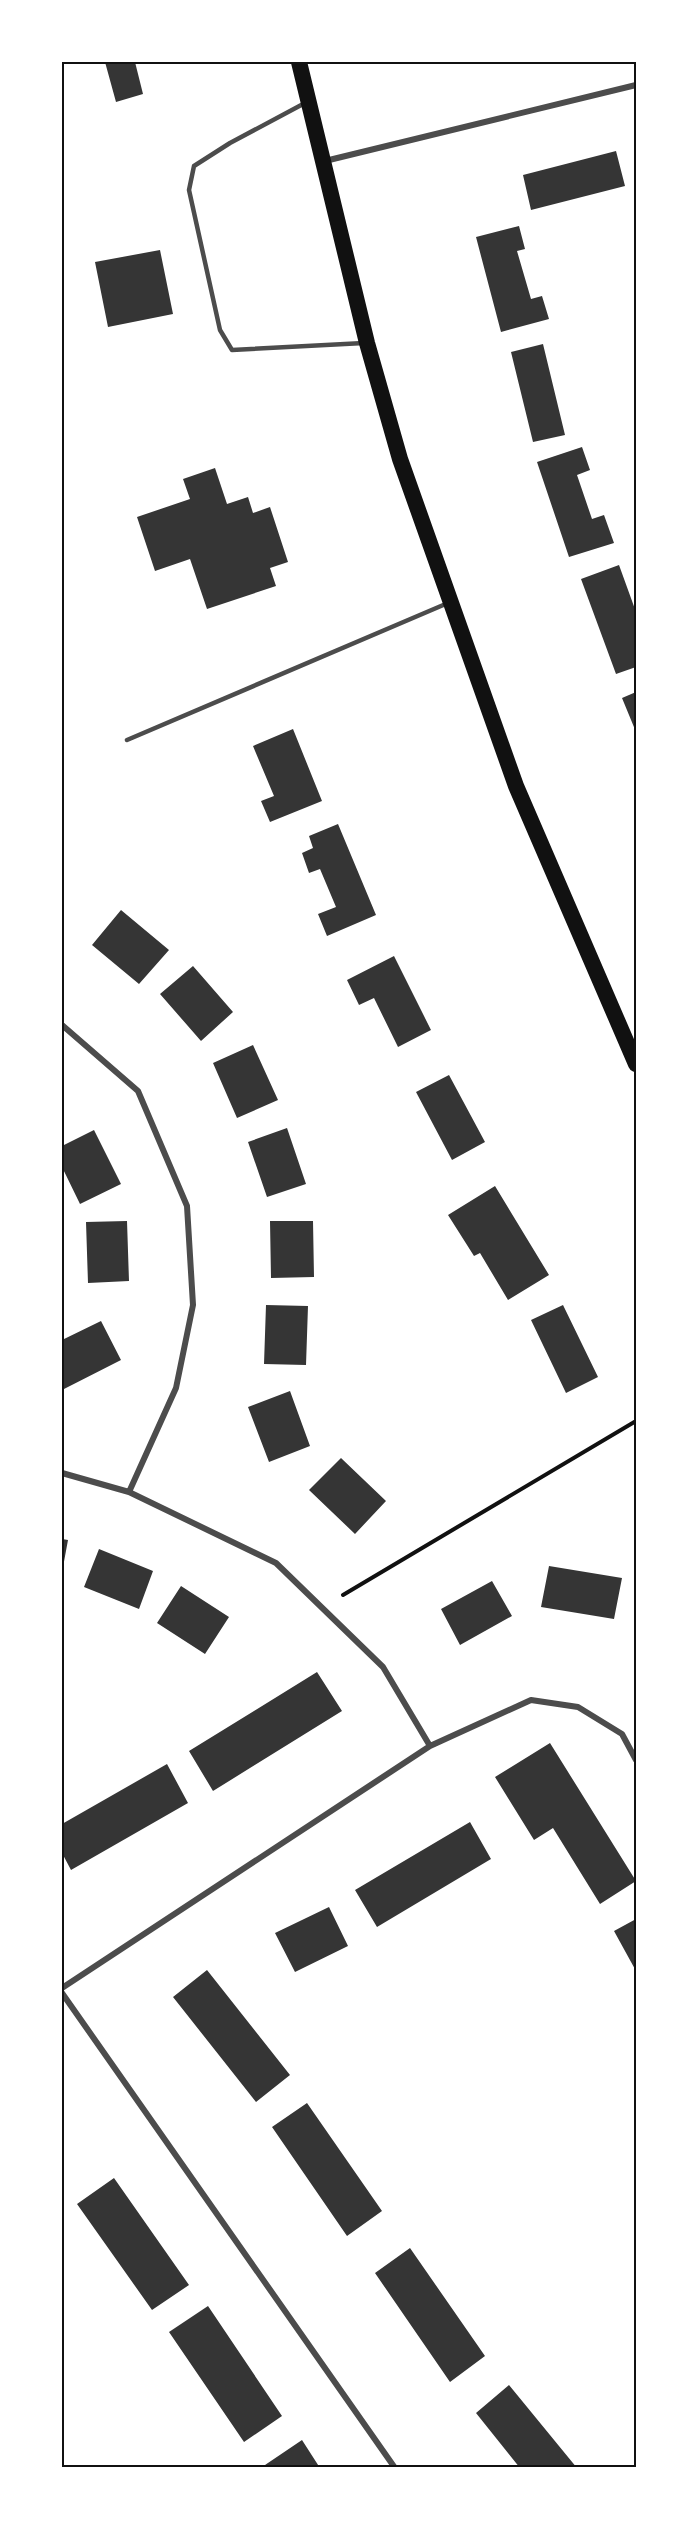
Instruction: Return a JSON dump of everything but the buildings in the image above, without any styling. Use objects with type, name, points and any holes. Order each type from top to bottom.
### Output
[{"type":"highway","points":[[299,62],[367,343],[400,459],[516,786],[636,1064]]},
{"type":"street","points":[[323,161],[636,85]]},
{"type":"street","points":[[62,1025],[138,1092],[187,1206],[193,1305],[176,1388],[129,1492]]},
{"type":"street","points":[[62,1473],[129,1492],[276,1563],[382,1667],[430,1746]]},
{"type":"street","points":[[62,1988],[430,1746],[531,1700],[578,1707],[622,1734],[636,1760]]},
{"type":"street","points":[[62,1993],[395,2468]]},
{"type":"lane","points":[[308,101],[230,143],[194,166],[189,190],[220,330],[232,350],[367,343]]},
{"type":"lane","points":[[127,740],[451,602]]},
{"type":"path","points":[[321,1607],[636,1421]]}]
